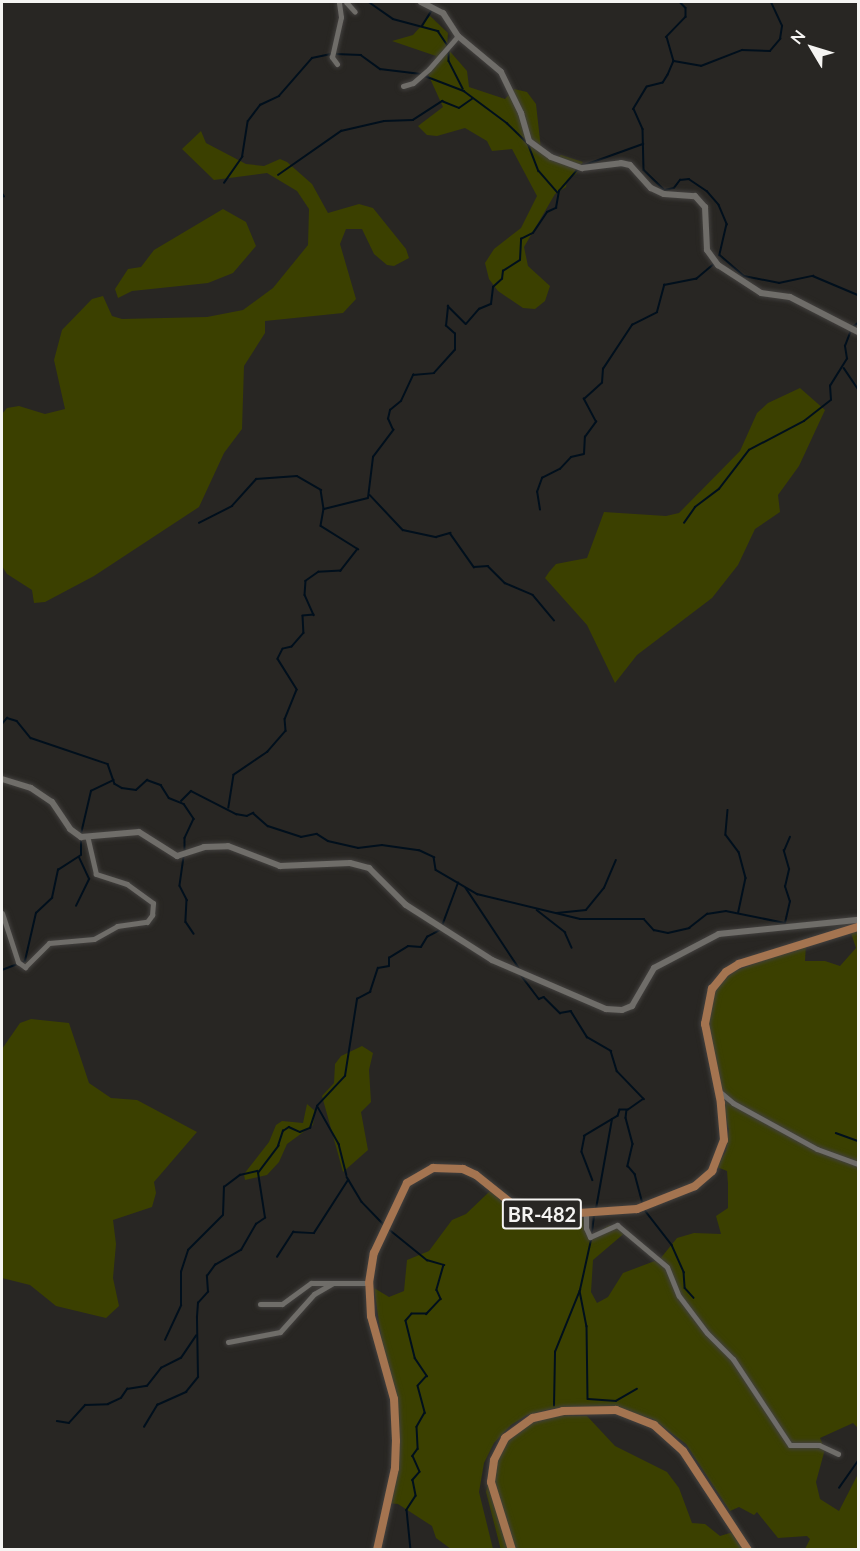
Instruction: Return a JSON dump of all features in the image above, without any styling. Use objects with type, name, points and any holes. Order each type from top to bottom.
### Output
[{"type":"highway","name":"BR-482","points":[[377,1550],[395,1468],[396,1441],[394,1399],[371,1316],[369,1283],[374,1253],[398,1197],[413,1178],[433,1168],[469,1171],[504,1199],[531,1212],[586,1214],[638,1209],[704,1180],[719,1158],[724,1140],[718,1091],[705,1024],[706,1002],[716,983],[739,964],[858,927]]},
{"type":"highway","points":[[512,1550],[491,1490],[492,1468],[500,1446],[516,1427],[532,1418],[564,1411],[605,1410],[654,1425],[677,1444],[748,1550]]},
{"type":"street","points":[[337,64],[332,57],[341,17],[339,2]]},
{"type":"street","points":[[346,2],[355,12]]},
{"type":"street","points":[[421,2],[443,13],[458,36],[501,72],[521,113],[529,141],[550,157],[582,168],[621,163],[630,165],[651,188],[664,194],[695,196],[705,207],[707,250],[718,265],[761,293],[790,297],[858,332]]},
{"type":"street","points":[[403,86],[413,83],[429,69],[458,36]]},
{"type":"street","points":[[2,779],[31,788],[52,802],[70,829],[81,837],[139,832],[177,856],[204,847],[228,846],[280,866],[350,863],[369,868],[406,905],[492,960],[606,1009],[622,1010],[632,1006],[654,968],[719,934],[858,920]]},
{"type":"street","points":[[2,913],[18,962],[25,967],[49,943],[94,939],[117,926],[147,922],[154,911],[153,903],[127,884],[96,874],[87,836]]},
{"type":"street","points":[[718,1091],[733,1103],[817,1149],[858,1164]]},
{"type":"street","points":[[586,1214],[586,1228],[590,1237],[617,1225],[668,1267],[679,1296],[707,1333],[733,1359],[790,1445],[819,1445],[838,1454]]},
{"type":"street","points":[[260,1304],[282,1304],[311,1283],[369,1283]]},
{"type":"street","points":[[228,1342],[280,1332],[315,1294],[333,1283]]},
{"type":"green space","points":[[430,16],[448,33],[447,48],[467,71],[469,87],[505,99],[514,89],[527,92],[536,104],[541,149],[552,160],[561,155],[583,162],[576,174],[567,180],[566,187],[555,194],[524,247],[528,266],[550,286],[545,301],[535,309],[523,308],[498,291],[489,279],[485,263],[494,249],[521,228],[537,196],[512,149],[492,151],[487,141],[465,128],[437,136],[427,135],[418,126],[443,107],[428,74],[436,56],[392,41],[413,35]]},
{"type":"green space","points":[[201,131],[206,143],[246,164],[264,166],[280,159],[287,162],[312,184],[328,213],[359,204],[373,208],[406,249],[409,258],[394,266],[387,265],[374,254],[362,229],[346,229],[340,244],[356,299],[343,313],[265,321],[265,333],[244,366],[242,429],[224,453],[199,507],[94,576],[45,602],[34,603],[32,590],[7,574],[2,566],[2,414],[7,408],[19,406],[45,414],[65,409],[54,360],[62,330],[92,299],[103,296],[112,316],[122,319],[207,317],[243,310],[273,288],[308,245],[309,209],[297,191],[267,173],[214,180],[182,149]]},
{"type":"green space","points":[[223,209],[246,222],[256,246],[233,273],[208,283],[132,291],[118,298],[115,289],[128,269],[141,267],[154,250]]},
{"type":"green space","points":[[800,388],[825,410],[799,466],[778,495],[780,512],[755,529],[738,565],[712,598],[637,655],[615,683],[587,625],[545,578],[556,564],[587,558],[604,512],[666,516],[679,513],[740,451],[757,413],[768,403]]},
{"type":"green space","points":[[858,931],[858,1428],[853,1423],[820,1438],[825,1449],[816,1482],[820,1499],[839,1511],[858,1474],[858,1549],[805,1549],[810,1539],[807,1536],[778,1538],[757,1512],[754,1515],[739,1507],[730,1511],[686,1444],[653,1419],[624,1411],[555,1408],[527,1415],[511,1425],[494,1443],[484,1463],[479,1492],[493,1549],[451,1549],[436,1538],[432,1526],[398,1504],[388,1503],[397,1445],[374,1288],[389,1297],[404,1291],[407,1260],[429,1251],[452,1220],[466,1214],[490,1191],[526,1213],[585,1218],[591,1236],[609,1225],[627,1231],[593,1260],[591,1292],[597,1303],[608,1297],[623,1273],[660,1259],[677,1238],[694,1233],[721,1234],[716,1216],[728,1208],[728,1184],[727,1171],[717,1167],[726,1151],[729,1130],[711,1060],[707,1007],[719,984],[735,971],[806,944],[805,961],[825,961],[840,966],[856,948],[851,933]]},
{"type":"green space","points":[[31,1019],[69,1023],[89,1083],[111,1098],[137,1100],[197,1132],[154,1182],[156,1193],[152,1207],[113,1220],[116,1244],[113,1278],[119,1306],[106,1318],[56,1306],[30,1285],[2,1278],[2,1049],[20,1023]]},
{"type":"green space","points":[[362,1046],[373,1053],[369,1070],[371,1102],[361,1112],[368,1150],[343,1172],[322,1096],[334,1083],[335,1064],[341,1056]]},
{"type":"green space","points":[[307,1104],[315,1111],[313,1125],[287,1144],[279,1162],[267,1175],[245,1180],[244,1174],[269,1142],[276,1125],[282,1121],[303,1123]]},
{"type":"green space","points":[[558,1415],[587,1416],[615,1446],[667,1472],[679,1488],[692,1523],[705,1524],[720,1536],[733,1532],[743,1550],[501,1550],[486,1492],[492,1462],[500,1447],[529,1423]]},
{"type":"waterway","points":[[369,2],[393,19],[438,31],[448,46]]},
{"type":"waterway","points":[[680,2],[686,8],[686,17],[667,37],[674,61],[668,75],[663,83],[647,87],[634,109],[643,129],[644,170],[665,190],[674,188],[680,180],[689,179],[707,191],[719,205],[727,224],[720,255],[744,276],[779,283],[813,276],[858,295]]},
{"type":"waterway","points":[[674,61],[701,66],[742,50],[770,51],[780,39],[782,26],[771,2]]},
{"type":"waterway","points":[[422,26],[432,10]]},
{"type":"waterway","points":[[449,51],[449,61],[463,89]]},
{"type":"waterway","points":[[224,183],[242,157],[248,121],[260,105],[279,96],[312,58],[331,54]]},
{"type":"waterway","points":[[335,54],[361,55],[380,69],[421,74]]},
{"type":"waterway","points":[[425,76],[464,91],[507,123],[528,143],[539,171],[557,192]]},
{"type":"waterway","points":[[278,175],[341,131],[384,121],[413,120],[442,101],[459,108],[472,99]]},
{"type":"waterway","points":[[582,166],[643,144]]},
{"type":"waterway","points":[[324,509],[368,498],[373,457],[393,430],[388,419],[390,410],[401,401],[413,375],[434,373],[455,350],[455,334],[446,326],[448,306],[466,324],[479,309],[491,304],[493,287],[502,279],[503,271],[520,260],[521,239],[533,233],[547,212],[556,208],[559,191],[578,169]]},
{"type":"waterway","points":[[540,510],[537,492],[542,478],[560,469],[571,457],[584,454],[585,437],[596,422],[584,399],[602,383],[603,369],[632,325],[657,312],[664,285],[696,279],[714,264]]},
{"type":"waterway","points":[[854,326],[858,323]]},
{"type":"waterway","points":[[684,523],[695,507],[719,489],[749,450],[804,421],[831,400],[830,386],[847,359],[845,346],[850,333]]},
{"type":"waterway","points":[[844,368],[858,389]]},
{"type":"waterway","points":[[199,523],[232,506],[256,479],[297,476],[321,490],[324,509],[321,526],[358,549],[341,571],[319,572],[306,581],[305,595],[314,615],[303,616],[304,633],[292,647],[283,649],[278,659],[297,690],[285,719],[286,731],[268,752],[234,775],[229,808]]},
{"type":"waterway","points":[[370,495],[403,530],[436,537],[450,533],[474,567],[488,566],[505,583],[533,595],[554,620]]},
{"type":"waterway","points":[[2,724],[7,718],[17,721],[31,738],[108,764],[115,784],[122,788],[136,790],[147,780],[161,785],[169,798],[184,804],[194,819],[185,838],[185,850]]},
{"type":"waterway","points":[[81,834],[91,791],[114,780]]},
{"type":"waterway","points":[[181,801],[191,791],[236,814],[247,816],[253,813],[268,826],[301,837],[317,834],[328,841],[358,848],[382,845],[419,850],[434,857],[436,870],[477,894],[580,919],[644,919],[654,930],[668,933],[689,928],[707,914],[726,911],[785,923],[790,902],[785,887],[789,869],[784,851],[790,837]]},
{"type":"waterway","points":[[728,810],[726,835],[739,852],[746,878],[739,912]]},
{"type":"waterway","points":[[2,970],[25,961],[36,913],[52,898],[58,870],[81,855],[81,839]]},
{"type":"waterway","points":[[184,857],[180,886],[187,900],[186,922],[194,934]]},
{"type":"waterway","points":[[76,906],[89,879],[79,858]]},
{"type":"waterway","points":[[557,913],[586,910],[604,888],[616,860]]},
{"type":"waterway","points":[[442,926],[458,883]]},
{"type":"waterway","points":[[466,888],[519,968]]},
{"type":"waterway","points":[[537,910],[565,932],[572,948]]},
{"type":"waterway","points":[[144,1427],[157,1405],[186,1392],[198,1377],[198,1303],[208,1292],[207,1276],[215,1265],[241,1250],[256,1224],[265,1218],[258,1173],[278,1146],[283,1131],[289,1127],[300,1132],[310,1128],[317,1106],[345,1076],[357,999],[370,992],[378,968],[389,966],[389,958],[408,946],[421,947],[427,937],[440,930]]},
{"type":"waterway","points":[[521,975],[539,999],[544,997],[560,1013],[571,1011],[587,1037],[611,1051],[617,1071],[644,1099],[628,1110],[620,1110],[618,1116],[585,1136],[582,1152],[593,1180]]},
{"type":"waterway","points":[[318,1107],[339,1144],[347,1175]]},
{"type":"waterway","points":[[627,1110],[626,1118],[633,1144],[628,1166],[635,1174],[643,1204]]},
{"type":"waterway","points":[[596,1209],[612,1119]]},
{"type":"waterway","points":[[836,1133],[858,1141]]},
{"type":"waterway","points":[[165,1340],[181,1305],[181,1272],[188,1250],[223,1215],[224,1187],[240,1175],[258,1171]]},
{"type":"waterway","points":[[347,1177],[362,1202],[384,1225]]},
{"type":"waterway","points":[[277,1257],[293,1232],[314,1233],[348,1180]]},
{"type":"waterway","points":[[644,1209],[672,1245],[684,1272],[685,1288],[694,1298]]},
{"type":"waterway","points":[[592,1232],[594,1216]]},
{"type":"waterway","points":[[390,1230],[427,1260],[444,1265],[437,1290],[441,1299],[427,1314],[412,1314],[406,1321],[415,1358],[427,1376],[418,1386],[425,1413],[417,1427],[418,1449],[413,1456],[420,1472],[413,1480],[416,1496],[407,1510],[411,1550]]},
{"type":"waterway","points":[[554,1406],[555,1352],[580,1290],[591,1240]]},
{"type":"waterway","points":[[580,1291],[587,1326],[588,1399],[616,1401],[637,1389]]},
{"type":"waterway","points":[[57,1421],[69,1423],[85,1405],[108,1404],[121,1398],[127,1389],[147,1386],[161,1368],[181,1358],[196,1336]]},
{"type":"waterway","points":[[839,1488],[858,1461]]}]
